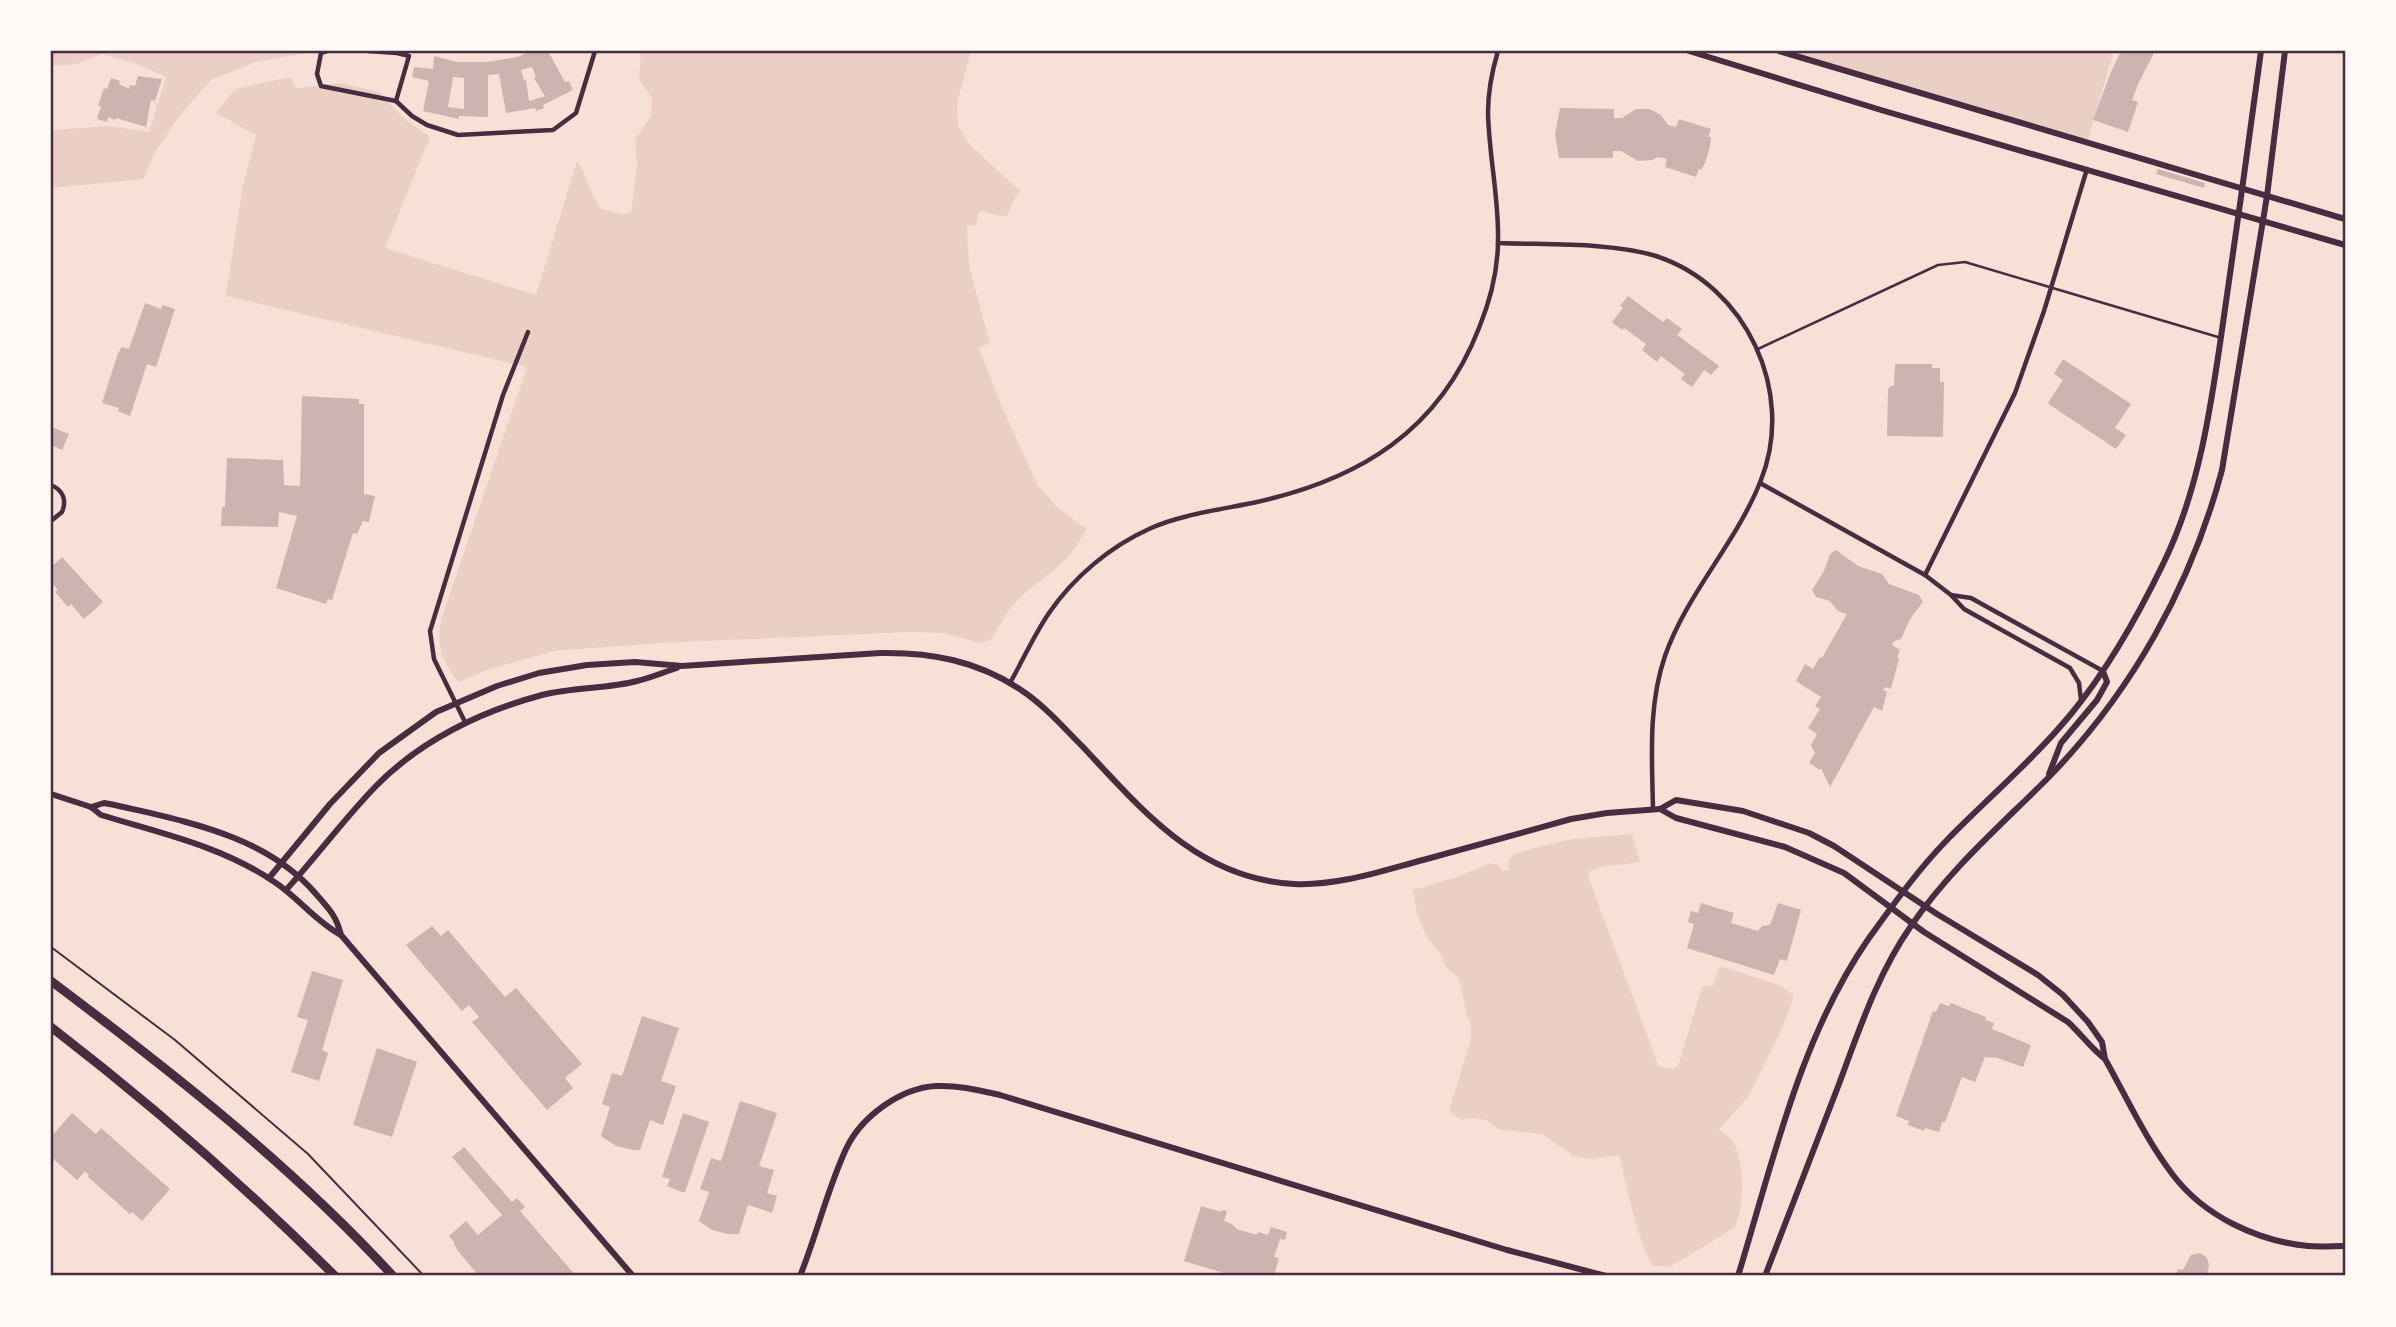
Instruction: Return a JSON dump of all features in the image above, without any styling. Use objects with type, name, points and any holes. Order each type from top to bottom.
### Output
[{"type":"highway","points":[[51,981],[148,1054],[228,1120],[336,1219],[393,1276]]},
{"type":"highway","points":[[51,1027],[172,1124],[259,1202],[335,1276]]},
{"type":"street","points":[[327,51],[321,53],[317,74],[321,86],[396,101],[427,125],[458,135],[553,131],[576,113],[596,51]]},
{"type":"street","points":[[368,51],[409,56],[396,101]]},
{"type":"street","points":[[1010,683],[1048,615],[1066,590],[1089,568],[1121,545],[1150,528],[1279,497],[1330,481],[1374,458],[1415,426],[1446,390],[1475,339],[1491,289],[1498,243],[1488,111],[1492,72],[1498,51]]},
{"type":"street","points":[[1689,51],[1881,110],[2345,245]]},
{"type":"street","points":[[1779,51],[2345,219]]},
{"type":"street","points":[[1738,1276],[1807,1058],[1845,978],[1867,941],[1903,891],[1943,844],[2045,744],[2081,701],[2121,645],[2166,558],[2204,442],[2261,51]]},
{"type":"street","points":[[1765,1276],[1868,1007],[1913,923],[1955,870],[2047,779],[2091,730],[2139,663],[2167,614],[2197,549],[2222,470],[2267,196],[2285,51]]},
{"type":"street","points":[[1925,575],[2015,393],[2052,287],[2087,169]]},
{"type":"street","points":[[1498,243],[1624,250],[1671,262],[1700,278],[1721,297],[1744,325],[1758,349],[1768,383],[1772,410],[1771,443],[1760,483],[1681,618],[1664,658],[1653,712],[1657,809]]},
{"type":"street","points":[[466,722],[434,659],[430,631],[503,396],[528,332]]},
{"type":"street","points":[[1760,483],[1925,575],[1964,609],[2070,668],[2079,683],[2081,701]]},
{"type":"street","points":[[51,485],[60,490],[65,501],[62,512],[51,520]]},
{"type":"street","points":[[1951,595],[1971,598],[2103,671],[2107,682],[2097,700],[2061,743],[2047,779]]},
{"type":"street","points":[[269,878],[338,795],[379,753],[410,729],[455,703],[498,686],[563,668],[635,662],[682,666],[905,652],[947,658],[967,663],[1010,683],[1032,698],[1060,723],[1133,800],[1186,848],[1227,869],[1269,881],[1293,884],[1336,882],[1571,820],[1607,813],[1657,809],[1676,800],[1743,811],[1772,819],[1835,846],[1925,907],[2038,975],[2063,995],[2102,1042],[2105,1059],[2157,1152],[2174,1176],[2200,1203],[2248,1231],[2283,1242],[2309,1246],[2345,1246]]},
{"type":"street","points":[[286,890],[377,785],[421,749],[466,722],[503,706],[566,689],[636,682],[682,666]]},
{"type":"street","points":[[51,794],[91,807],[101,815],[222,853],[269,878],[326,926],[341,935],[633,1276]]},
{"type":"street","points":[[91,807],[104,803],[200,825],[245,842],[298,876],[337,919],[341,935]]},
{"type":"street","points":[[1657,809],[1676,818],[1785,847],[1844,873],[1913,923],[2068,1022],[2092,1049],[2105,1059]]},
{"type":"street","points":[[800,1276],[847,1146],[871,1115],[903,1095],[934,1086],[968,1087],[1000,1096],[1507,1250],[1606,1276]]},
{"type":"lane","points":[[1758,349],[1938,265],[1965,262],[2221,338]]},
{"type":"path","points":[[51,947],[176,1040],[290,1138],[424,1276]]},
{"type":"shaded area","points":[[51,51],[319,51],[255,62],[211,80],[180,115],[154,154],[144,179],[52,188],[51,130],[108,126],[149,132],[166,77],[137,64],[102,54],[76,64],[51,66]]},
{"type":"shaded area","points":[[641,51],[971,51],[957,104],[958,126],[970,145],[1020,191],[1007,217],[979,211],[976,225],[967,226],[969,266],[990,343],[979,348],[1038,486],[1058,508],[1086,528],[1080,541],[1064,561],[1011,607],[990,640],[979,643],[943,633],[910,632],[660,643],[554,651],[490,669],[458,682],[448,667],[440,646],[441,620],[527,367],[226,296],[242,190],[256,135],[216,113],[235,89],[290,77],[296,88],[340,83],[379,92],[405,119],[430,137],[385,248],[536,295],[577,161],[600,208],[623,215],[631,212],[637,166],[635,140],[651,116],[652,98],[639,79]]},
{"type":"shaded area","points":[[1779,51],[2114,51],[2087,143]]},
{"type":"shaded area","points":[[1632,834],[1640,862],[1600,867],[1590,871],[1588,876],[1659,1067],[1672,1069],[1678,1066],[1702,987],[1713,985],[1720,966],[1782,986],[1794,996],[1783,1026],[1748,1097],[1719,1129],[1732,1140],[1739,1159],[1742,1197],[1738,1220],[1734,1228],[1670,1267],[1652,1265],[1636,1224],[1619,1155],[1591,1159],[1574,1156],[1542,1134],[1500,1130],[1488,1121],[1473,1118],[1462,1120],[1449,1111],[1471,1039],[1471,1025],[1459,978],[1447,969],[1440,953],[1428,939],[1417,915],[1413,890],[1463,875],[1490,863],[1499,865],[1503,871],[1509,870],[1509,860],[1514,854],[1542,846],[1572,839]]},
{"type":"building","points":[[531,51],[548,51],[565,82],[569,81],[573,90],[536,111],[535,108],[506,113],[499,74],[488,75],[488,117],[459,116],[459,119],[423,111],[429,81],[412,77],[414,67],[433,69],[434,56],[457,62],[486,62],[517,57]],"holes":[[[532,67],[536,77],[534,78],[545,96],[529,101],[526,80],[521,70]],[[453,77],[464,78],[464,109],[448,107]]]},
{"type":"building","points":[[2121,51],[2155,51],[2132,100],[2138,102],[2128,132],[2093,120]]},
{"type":"building","points":[[138,76],[162,79],[155,101],[151,100],[146,127],[116,118],[115,120],[108,117],[107,122],[97,119],[104,88],[107,89],[111,78],[120,81],[119,84],[129,89],[130,85],[135,86]]},
{"type":"building","points":[[1560,108],[1614,109],[1614,118],[1622,118],[1636,109],[1649,109],[1661,115],[1668,125],[1676,127],[1679,119],[1711,129],[1705,163],[1696,177],[1665,167],[1667,159],[1658,157],[1638,161],[1621,151],[1613,151],[1613,158],[1559,158],[1555,134]]},
{"type":"building","points":[[2158,169],[2205,183],[2204,188],[2156,174]]},
{"type":"building","points":[[1628,296],[1663,322],[1667,318],[1682,329],[1677,335],[1719,366],[1711,375],[1704,370],[1692,387],[1681,379],[1685,374],[1661,356],[1657,362],[1642,350],[1646,344],[1612,322]]},
{"type":"building","points":[[145,303],[161,309],[163,305],[175,309],[156,367],[147,364],[130,416],[118,411],[119,408],[102,403],[118,353],[122,347],[129,349]]},
{"type":"building","points":[[2063,359],[2131,404],[2115,428],[2126,435],[2116,449],[2048,403],[2063,380],[2054,374]]},
{"type":"building","points":[[1895,364],[1932,364],[1932,368],[1940,368],[1940,382],[1944,382],[1943,437],[1887,436],[1888,390],[1890,386],[1894,386]]},
{"type":"building","points":[[302,396],[359,399],[359,404],[364,404],[364,494],[375,496],[369,522],[363,521],[357,534],[353,533],[332,600],[328,599],[326,604],[276,588],[297,516],[279,512],[278,527],[221,526],[222,507],[225,507],[227,458],[283,460],[284,485],[300,486]]},
{"type":"building","points":[[51,427],[69,434],[62,450],[53,446],[51,452]]},
{"type":"building","points":[[1836,550],[1858,566],[1882,574],[1889,584],[1919,595],[1923,602],[1910,619],[1901,639],[1894,641],[1892,645],[1900,650],[1897,657],[1899,659],[1891,689],[1885,687],[1883,690],[1887,692],[1882,711],[1874,707],[1830,787],[1821,768],[1820,770],[1809,763],[1815,753],[1811,745],[1817,734],[1808,728],[1820,709],[1815,706],[1821,697],[1796,681],[1805,664],[1813,669],[1820,657],[1822,658],[1847,614],[1838,611],[1830,601],[1816,597],[1812,590],[1824,571],[1830,554]]},
{"type":"building","points":[[62,557],[103,602],[84,619],[71,604],[68,607],[55,592],[58,590],[51,582],[51,567]]},
{"type":"building","points":[[1701,903],[1734,913],[1731,923],[1758,931],[1762,926],[1770,925],[1778,903],[1801,910],[1787,961],[1780,959],[1774,975],[1687,948],[1694,924],[1688,922],[1691,911],[1698,913]]},
{"type":"building","points":[[432,926],[441,936],[448,930],[505,997],[516,988],[582,1064],[565,1078],[573,1088],[547,1110],[472,1022],[479,1017],[469,1005],[462,1011],[406,945]]},
{"type":"building","points":[[312,971],[343,980],[322,1050],[328,1053],[319,1081],[291,1072],[308,1020],[297,1017]]},
{"type":"building","points":[[1940,1003],[1949,1006],[1951,1003],[1986,1017],[1985,1020],[1994,1023],[1992,1029],[2031,1045],[2023,1067],[1985,1057],[1975,1082],[1962,1077],[1939,1132],[1925,1128],[1924,1131],[1908,1125],[1909,1121],[1896,1116],[1933,1011],[1936,1012]]},
{"type":"building","points":[[642,1016],[679,1028],[661,1081],[676,1086],[663,1125],[650,1120],[640,1150],[633,1150],[616,1146],[601,1136],[610,1107],[602,1104],[612,1073],[622,1076]]},
{"type":"building","points":[[377,1048],[417,1062],[392,1137],[353,1125]]},
{"type":"building","points":[[740,1101],[777,1113],[759,1166],[774,1170],[767,1193],[777,1196],[772,1213],[748,1205],[739,1234],[728,1234],[712,1230],[699,1221],[709,1192],[700,1189],[711,1158],[721,1161]]},
{"type":"building","points":[[72,1113],[96,1134],[101,1128],[170,1189],[142,1221],[132,1212],[130,1214],[88,1177],[85,1171],[77,1180],[51,1157],[51,1137]]},
{"type":"building","points":[[683,1113],[709,1122],[685,1192],[667,1186],[670,1179],[662,1177]]},
{"type":"building","points":[[464,1147],[512,1202],[517,1198],[525,1207],[520,1211],[576,1276],[479,1276],[449,1236],[466,1221],[478,1235],[502,1215],[452,1157]]},
{"type":"building","points":[[1201,1206],[1221,1212],[1227,1211],[1224,1221],[1237,1229],[1257,1235],[1258,1232],[1268,1235],[1271,1227],[1287,1232],[1285,1240],[1280,1239],[1274,1257],[1279,1258],[1274,1276],[1234,1276],[1184,1261]]},
{"type":"building","points":[[2199,1253],[2208,1260],[2206,1276],[2176,1276],[2178,1269],[2183,1270],[2191,1255]]}]
